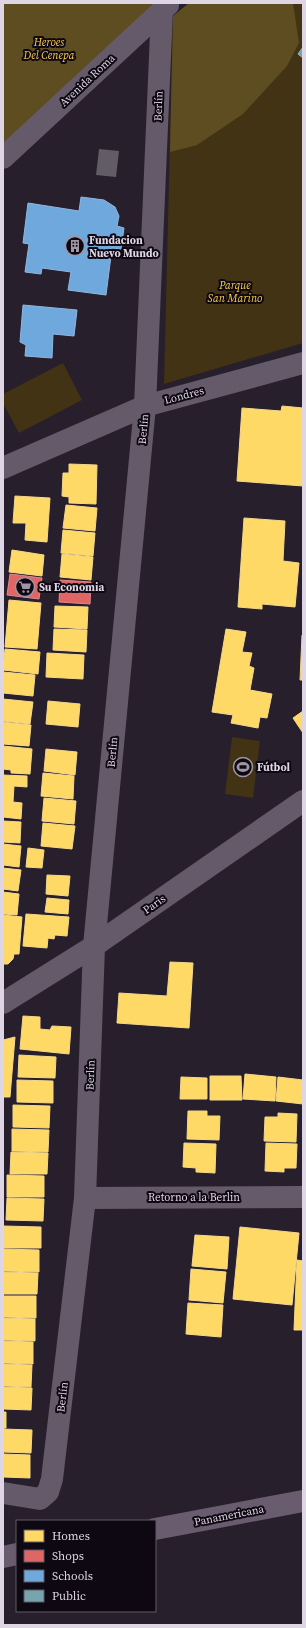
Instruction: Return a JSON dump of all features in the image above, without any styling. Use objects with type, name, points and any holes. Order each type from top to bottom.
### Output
[{"type":"main road","name":"Panamericana","points":[[156,1529],[303,1501]]},
{"type":"main road","points":[[3,1557],[16,1554]]},
{"type":"street","name":"Avenida Roma","points":[[3,158],[166,7]]},
{"type":"street","name":"Berlín","points":[[3,1493],[40,1499],[48,1492],[52,1479],[85,1198],[94,946],[145,406],[166,7]]},
{"type":"street","name":"Londres","points":[[3,468],[145,406],[303,363]]},
{"type":"street","name":"Paris","points":[[3,1003],[94,946],[303,801]]},
{"type":"street","name":"Retorno a la Berlin","points":[[85,1198],[303,1197]]},
{"type":"street","points":[[3,1545],[16,1546]]},
{"type":"green space","name":"Heroes Del Cenepa","points":[[3,3],[171,3],[3,149]]},
{"type":"green space","name":"Parque San Marino","points":[[189,3],[303,3],[303,343],[164,384],[173,16]]},
{"type":"green space","points":[[189,3],[293,3],[299,43],[287,66],[243,114],[197,145],[170,152],[173,16]]},
{"type":"green space","points":[[63,363],[82,400],[19,433],[3,403],[3,394]]},
{"type":"green space","name":"Fútbol","points":[[232,737],[260,741],[253,798],[225,794]]},
{"type":"building: Homes","points":[[282,406],[303,408],[303,486],[237,481],[242,408],[281,411]]},
{"type":"building: Homes","points":[[69,464],[97,465],[96,504],[69,503],[69,497],[62,496],[63,473],[69,473]]},
{"type":"building: Homes","points":[[15,496],[50,498],[47,542],[25,540],[26,523],[13,523]]},
{"type":"building: Homes","points":[[66,505],[97,508],[95,531],[63,528]]},
{"type":"building: Homes","points":[[244,518],[285,521],[283,561],[299,563],[295,607],[262,604],[262,609],[238,607]]},
{"type":"building: Homes","points":[[63,530],[95,533],[93,556],[61,553]]},
{"type":"building: Homes","points":[[12,550],[44,555],[42,576],[9,572]]},
{"type":"building: Homes","points":[[62,554],[93,557],[91,580],[60,577]]},
{"type":"building: Homes","points":[[9,600],[41,603],[37,649],[5,647]]},
{"type":"building: Homes","points":[[55,606],[88,607],[87,629],[54,627]]},
{"type":"building: Homes","points":[[54,629],[87,630],[86,652],[53,650]]},
{"type":"building: Homes","points":[[226,629],[246,632],[242,652],[252,653],[249,666],[254,668],[250,690],[272,694],[267,718],[260,717],[258,728],[231,723],[233,715],[212,712]]},
{"type":"building: Homes","points":[[302,635],[303,680],[300,680]]},
{"type":"building: Homes","points":[[5,649],[40,652],[38,674],[3,670]]},
{"type":"building: Homes","points":[[47,653],[84,655],[83,679],[46,677]]},
{"type":"building: Homes","points":[[3,672],[35,675],[33,696],[3,693]]},
{"type":"building: Homes","points":[[3,699],[33,702],[30,724],[3,721]]},
{"type":"building: Homes","points":[[48,701],[80,704],[78,727],[46,724]]},
{"type":"building: Homes","points":[[303,711],[303,733],[293,718]]},
{"type":"building: Homes","points":[[3,722],[31,725],[29,746],[3,744]]},
{"type":"building: Homes","points":[[3,746],[32,749],[30,774],[11,773],[11,770],[3,769]]},
{"type":"building: Homes","points":[[46,749],[77,752],[75,775],[44,771]]},
{"type":"building: Homes","points":[[43,773],[74,776],[73,799],[41,796]]},
{"type":"building: Homes","points":[[3,775],[27,776],[27,787],[14,786],[13,802],[22,803],[21,819],[3,817]]},
{"type":"building: Homes","points":[[44,798],[76,801],[74,824],[42,821]]},
{"type":"building: Homes","points":[[3,821],[21,822],[20,843],[3,842]]},
{"type":"building: Homes","points":[[43,823],[75,826],[72,849],[41,846]]},
{"type":"building: Homes","points":[[3,844],[21,846],[19,867],[3,865]]},
{"type":"building: Homes","points":[[28,848],[44,850],[42,868],[26,867]]},
{"type":"building: Homes","points":[[3,868],[21,870],[18,891],[3,889]]},
{"type":"building: Homes","points":[[47,875],[70,876],[68,896],[46,894]]},
{"type":"building: Homes","points":[[3,892],[19,894],[17,915],[3,914]]},
{"type":"building: Homes","points":[[47,898],[69,900],[68,914],[45,912]]},
{"type":"building: Homes","points":[[26,914],[69,917],[67,936],[55,935],[54,939],[48,938],[47,948],[23,946]]},
{"type":"building: Homes","points":[[3,915],[22,917],[19,954],[14,954],[13,959],[8,964],[3,964]]},
{"type":"building: Homes","points":[[170,962],[193,963],[189,1028],[117,1023],[119,993],[167,996]]},
{"type":"building: Homes","points":[[23,1016],[40,1017],[40,1029],[50,1030],[52,1026],[71,1027],[69,1054],[20,1049]]},
{"type":"building: Homes","points":[[15,1037],[10,1097],[3,1097],[3,1040]]},
{"type":"building: Homes","points":[[19,1055],[56,1057],[55,1078],[18,1077]]},
{"type":"building: Homes","points":[[245,1074],[276,1077],[275,1101],[243,1099]]},
{"type":"building: Homes","points":[[210,1076],[241,1076],[242,1100],[210,1100]]},
{"type":"building: Homes","points":[[181,1077],[207,1078],[207,1099],[180,1099]]},
{"type":"building: Homes","points":[[278,1077],[303,1080],[303,1104],[276,1101]]},
{"type":"building: Homes","points":[[17,1080],[53,1081],[53,1103],[17,1102]]},
{"type":"building: Homes","points":[[13,1105],[50,1106],[49,1128],[13,1127]]},
{"type":"building: Homes","points":[[188,1111],[207,1111],[207,1116],[220,1116],[219,1140],[187,1139]]},
{"type":"building: Homes","points":[[278,1113],[297,1114],[296,1142],[264,1141],[265,1117],[278,1117]]},
{"type":"building: Homes","points":[[12,1129],[49,1130],[48,1152],[12,1151]]},
{"type":"building: Homes","points":[[184,1143],[216,1144],[215,1173],[196,1172],[196,1168],[183,1167]]},
{"type":"building: Homes","points":[[266,1143],[297,1144],[296,1168],[284,1168],[284,1172],[265,1171]]},
{"type":"building: Homes","points":[[11,1152],[48,1153],[47,1174],[10,1174]]},
{"type":"building: Homes","points":[[7,1175],[44,1176],[44,1197],[7,1197]]},
{"type":"building: Homes","points":[[7,1198],[44,1199],[43,1221],[6,1220]]},
{"type":"building: Homes","points":[[4,1226],[41,1227],[41,1248],[4,1248]]},
{"type":"building: Homes","points":[[240,1227],[299,1233],[292,1305],[233,1299]]},
{"type":"building: Homes","points":[[195,1235],[229,1237],[227,1269],[192,1266]]},
{"type":"building: Homes","points":[[3,1249],[39,1250],[39,1272],[3,1271]]},
{"type":"building: Homes","points":[[297,1260],[303,1261],[303,1330],[294,1330]]},
{"type":"building: Homes","points":[[191,1269],[226,1272],[223,1303],[189,1300]]},
{"type":"building: Homes","points":[[3,1272],[38,1273],[37,1294],[3,1294]]},
{"type":"building: Homes","points":[[3,1296],[36,1296],[36,1318],[3,1317]]},
{"type":"building: Homes","points":[[188,1303],[223,1305],[221,1337],[186,1334]]},
{"type":"building: Homes","points":[[3,1318],[35,1319],[35,1341],[3,1340]]},
{"type":"building: Homes","points":[[3,1341],[33,1342],[33,1364],[3,1363]]},
{"type":"building: Homes","points":[[3,1364],[32,1365],[31,1387],[3,1386]]},
{"type":"building: Homes","points":[[3,1387],[32,1388],[31,1410],[3,1409]]},
{"type":"building: Homes","points":[[3,1412],[6,1412],[6,1428],[3,1428]]},
{"type":"building: Homes","points":[[3,1429],[32,1430],[31,1453],[3,1452]]},
{"type":"building: Homes","points":[[3,1454],[30,1455],[30,1478],[3,1477]]},
{"type":"building: Shops","name":"Su Economia","points":[[10,574],[42,578],[39,599],[7,595]]},
{"type":"building: Shops","points":[[60,580],[91,582],[90,604],[59,602]]},
{"type":"building: Schools","name":"Fundacion Nuevo Mundo","points":[[81,197],[104,200],[115,207],[119,216],[117,226],[124,228],[121,249],[112,248],[106,295],[68,290],[71,272],[42,268],[41,274],[25,272],[29,244],[23,243],[28,203],[79,211]]},
{"type":"building: Schools","points":[[23,305],[77,310],[74,336],[53,334],[52,358],[25,356],[26,345],[20,342]]},
{"type":"building: Public","points":[[303,47],[303,58],[298,54]]},
{"type":"building: Other","points":[[99,149],[119,151],[116,177],[96,175]]},
{"type":"place","name":"Fundacion Nuevo Mundo","points":[[75,246]]},
{"type":"place","name":"Su Economia","points":[[25,587]]},
{"type":"place","name":"Fútbol","points":[[243,767]]}]
